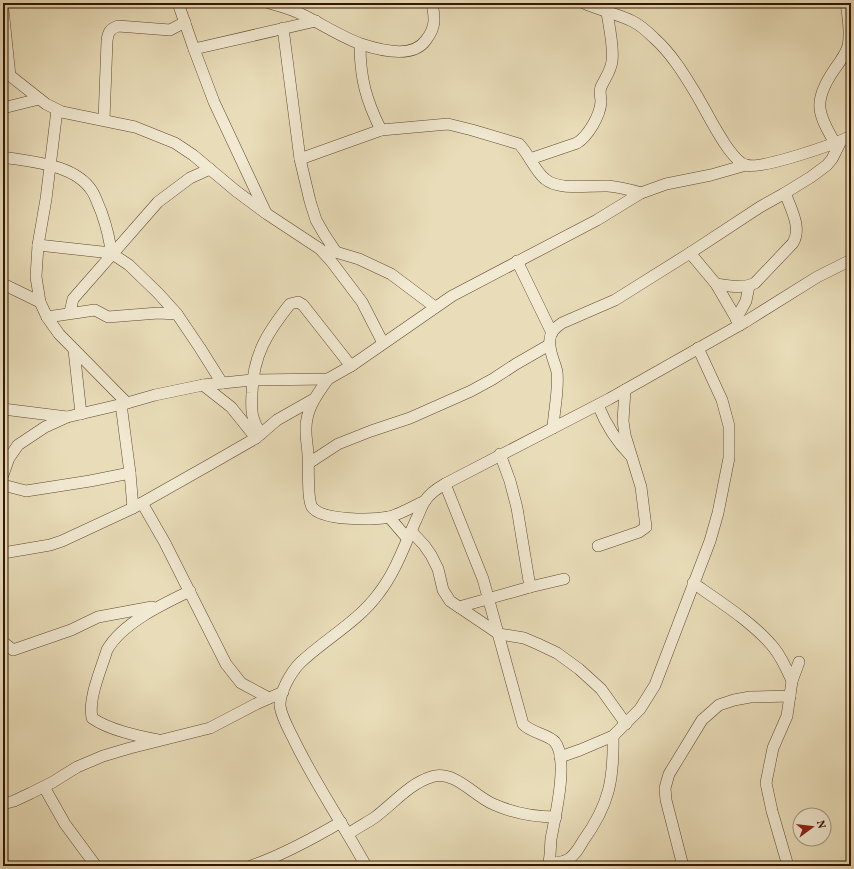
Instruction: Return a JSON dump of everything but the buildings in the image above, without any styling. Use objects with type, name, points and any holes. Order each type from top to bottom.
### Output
[{"type":"street","points":[[178,3],[214,102],[267,214]]},
{"type":"street","points":[[269,3],[302,14],[360,44],[401,52],[418,48],[424,44],[434,27],[435,22],[432,3]]},
{"type":"street","points":[[584,3],[605,8],[632,21],[655,38],[673,58],[695,92],[720,137],[739,161],[746,165]]},
{"type":"street","points":[[838,142],[824,125],[820,111],[820,96],[827,80],[848,48],[850,33],[846,3]]},
{"type":"street","points":[[530,159],[577,143],[584,139],[591,129],[601,104],[601,87],[610,70],[612,60],[605,8]]},
{"type":"street","points":[[3,9],[8,77],[57,110],[77,116],[135,127],[175,143],[193,155],[236,191],[267,214],[320,249],[362,302],[383,343]]},
{"type":"street","points":[[194,49],[316,21]]},
{"type":"street","points":[[104,120],[106,41],[107,34],[111,29],[118,26],[170,30],[185,22]]},
{"type":"street","points":[[283,28],[300,159],[316,220],[336,252]]},
{"type":"street","points":[[360,44],[361,75],[371,110],[381,130]]},
{"type":"street","points":[[3,108],[40,99]]},
{"type":"street","points":[[57,110],[38,245],[36,277],[40,302],[47,317],[59,334],[124,404],[130,473],[138,505],[190,591],[226,664],[242,683],[269,698]]},
{"type":"street","points":[[300,159],[381,130],[448,124],[519,144],[545,179],[553,184],[564,186],[608,186],[625,188],[642,193]]},
{"type":"street","points":[[425,501],[389,517],[362,519],[324,515],[318,513],[314,509],[310,501],[309,463],[306,432],[307,419],[314,399],[328,380],[465,288],[597,220],[642,193],[666,184],[711,175],[746,165],[766,164],[838,142],[851,136]]},
{"type":"street","points":[[553,428],[557,391],[557,373],[550,345],[550,338],[552,333],[562,322],[614,300],[690,253],[733,223],[785,193],[827,165],[832,159],[838,142]]},
{"type":"street","points":[[3,157],[50,165],[79,178],[93,192],[104,220],[112,254]]},
{"type":"street","points":[[70,312],[74,299],[158,202],[190,178],[210,169]]},
{"type":"street","points":[[716,284],[741,287],[749,286],[755,283],[793,243],[797,231],[785,193]]},
{"type":"street","points":[[38,245],[112,254],[141,276],[177,314],[222,383]]},
{"type":"street","points":[[320,249],[359,259],[391,274],[435,307]]},
{"type":"street","points":[[690,253],[716,284],[738,322]]},
{"type":"street","points":[[366,866],[304,761],[282,714],[280,704],[282,692],[290,674],[299,663],[357,616],[378,596],[389,580],[400,559],[409,534],[425,501],[445,484],[500,454],[598,405],[698,348],[738,322],[817,277],[851,260]]},
{"type":"street","points":[[517,261],[552,333]]},
{"type":"street","points":[[3,284],[40,302]]},
{"type":"street","points":[[738,322],[746,301],[749,286]]},
{"type":"street","points":[[259,436],[252,413],[252,380],[256,360],[264,340],[290,304],[298,302],[303,306],[351,366]]},
{"type":"street","points":[[47,317],[70,312],[95,310],[108,317],[158,313],[177,314]]},
{"type":"street","points":[[309,463],[338,444],[410,418],[471,391],[493,380],[516,364],[550,345]]},
{"type":"street","points":[[560,756],[592,746],[613,736],[640,709],[655,685],[710,541],[718,513],[729,458],[729,426],[722,400],[698,348]]},
{"type":"street","points":[[74,350],[81,414]]},
{"type":"street","points":[[3,475],[9,458],[18,445],[45,427],[67,417],[124,404],[155,395],[203,385],[252,380],[328,380]]},
{"type":"street","points":[[203,385],[231,407],[259,436]]},
{"type":"street","points":[[598,546],[639,532],[646,527],[642,493],[623,421],[625,390]]},
{"type":"street","points":[[3,553],[50,545],[62,541],[138,505],[259,436],[277,420],[314,399]]},
{"type":"street","points":[[598,405],[605,422],[615,438],[633,459]]},
{"type":"street","points":[[3,409],[67,417]]},
{"type":"street","points":[[500,454],[510,481],[517,508],[530,587]]},
{"type":"street","points":[[3,485],[26,491],[90,482],[130,473]]},
{"type":"street","points":[[445,484],[483,579],[523,724],[528,729],[552,740],[557,747],[560,756],[560,785],[556,818],[551,840],[549,865],[568,864],[587,836],[605,803],[609,790],[612,770],[613,736]]},
{"type":"street","points":[[389,517],[424,545],[438,569],[443,590],[450,601],[499,634],[524,638],[557,653],[579,669],[600,689],[626,724]]},
{"type":"street","points":[[458,607],[564,579]]},
{"type":"street","points":[[693,583],[722,602],[764,637],[776,650],[792,681]]},
{"type":"street","points":[[160,741],[116,729],[98,722],[92,718],[91,710],[98,680],[107,650],[111,643],[137,619],[159,605],[190,591]]},
{"type":"street","points":[[3,642],[13,650],[18,649],[71,630],[98,617],[159,605]]},
{"type":"street","points":[[788,866],[772,811],[766,783],[773,748],[787,716],[792,681],[799,662]]},
{"type":"street","points":[[3,804],[14,801],[44,787],[77,767],[103,756],[210,728],[282,692]]},
{"type":"street","points":[[683,866],[666,800],[665,788],[669,774],[702,720],[719,705],[734,700],[750,697],[790,696]]},
{"type":"street","points":[[348,834],[374,818],[404,793],[424,780],[432,776],[441,775],[450,777],[492,804],[516,813],[556,818]]},
{"type":"street","points":[[44,787],[65,824],[96,866]]},
{"type":"street","points":[[252,866],[277,861],[341,822]]}]
